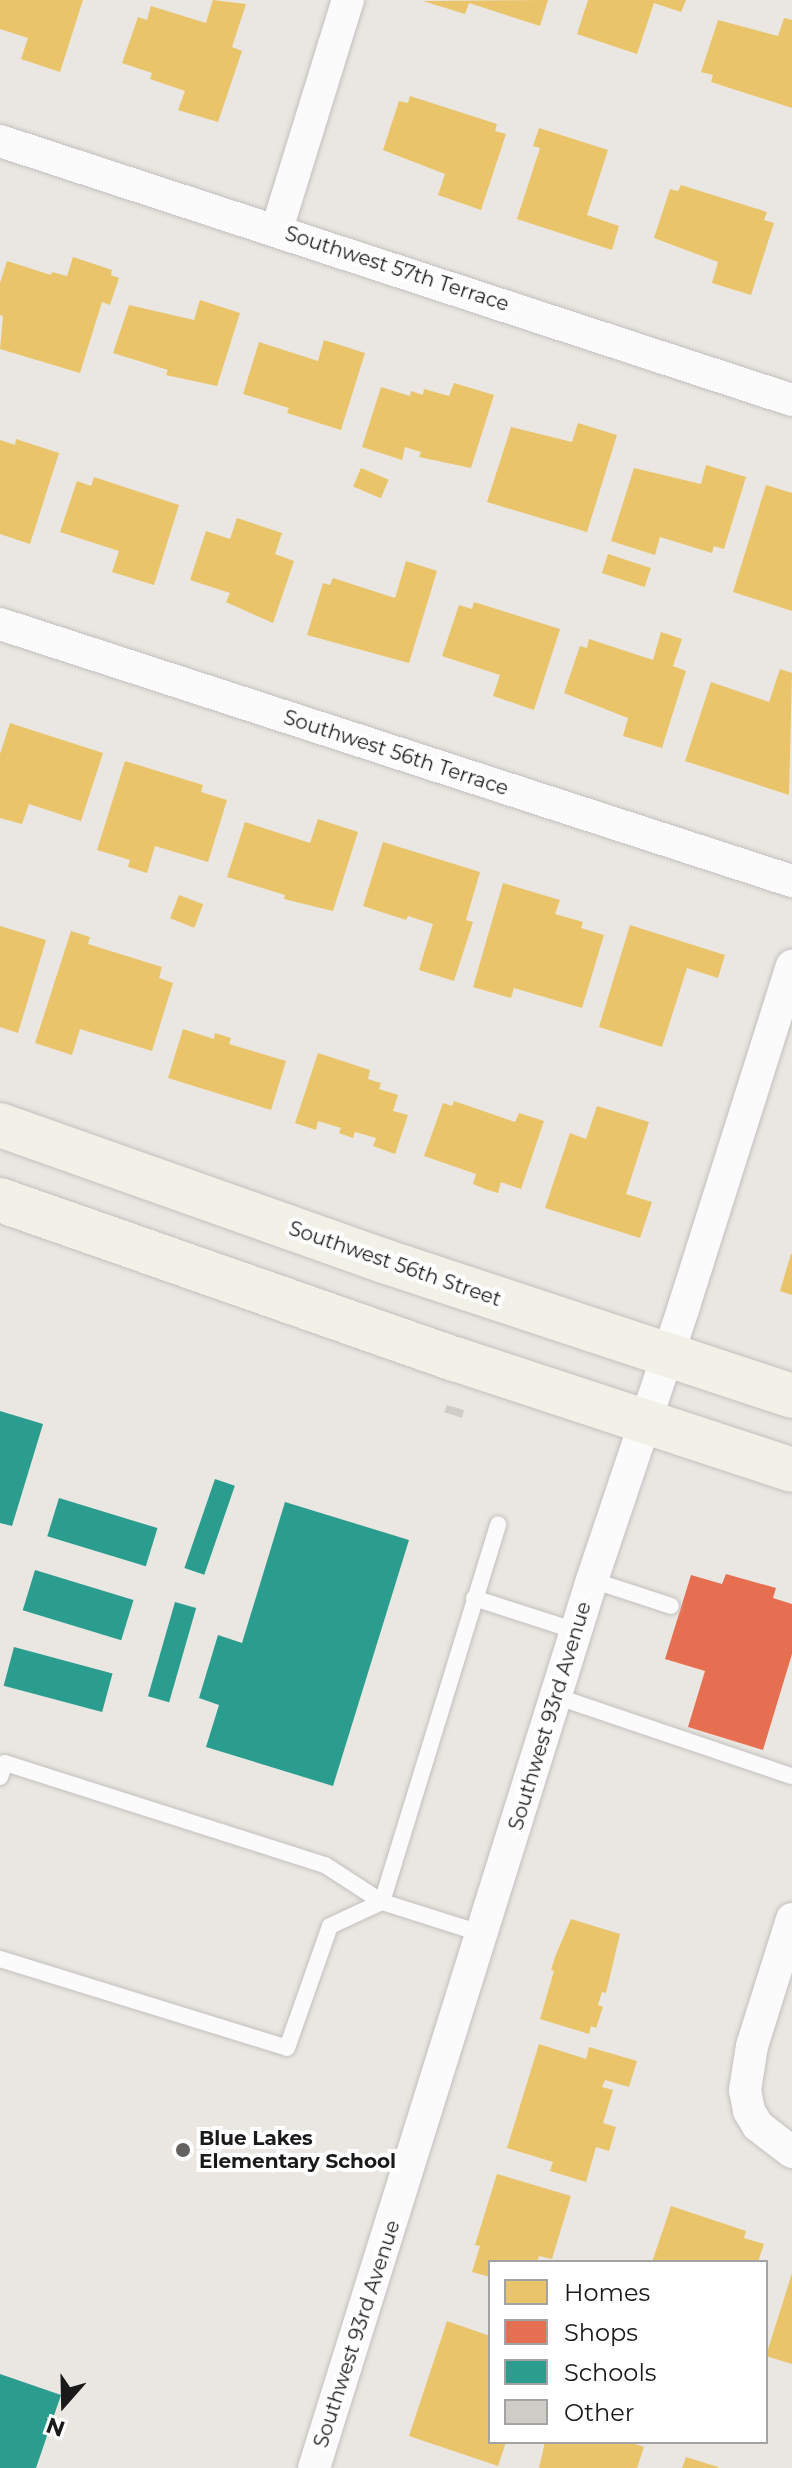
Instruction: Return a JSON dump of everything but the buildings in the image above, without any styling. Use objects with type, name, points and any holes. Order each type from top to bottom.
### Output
[{"type":"main road","name":"Southwest 56th Street","points":[[0,1125],[384,1261],[792,1396]]},
{"type":"main road","points":[[0,1200],[792,1470]]},
{"type":"street","points":[[277,229],[348,0]]},
{"type":"street","name":"Southwest 57th Terrace","points":[[0,141],[277,229],[792,400]]},
{"type":"street","name":"Southwest 56th Terrace","points":[[0,624],[792,881]]},
{"type":"street","name":"Southwest 93rd Avenue","points":[[314,2468],[555,1696],[792,966]]},
{"type":"street","points":[[792,1919],[747,2068],[745,2090],[749,2111],[758,2126],[792,2152]]},
{"type":"lane","points":[[0,1959],[287,2048],[330,1926],[382,1902],[498,1524]]},
{"type":"lane","points":[[592,1580],[671,1606]]},
{"type":"lane","points":[[474,1598],[576,1631]]},
{"type":"lane","points":[[555,1696],[792,1776]]},
{"type":"lane","points":[[0,1777],[5,1763],[325,1865],[382,1902],[483,1934]]},
{"type":"place","name":"Blue Lakes Elementary School","points":[[183,2150]]}]
